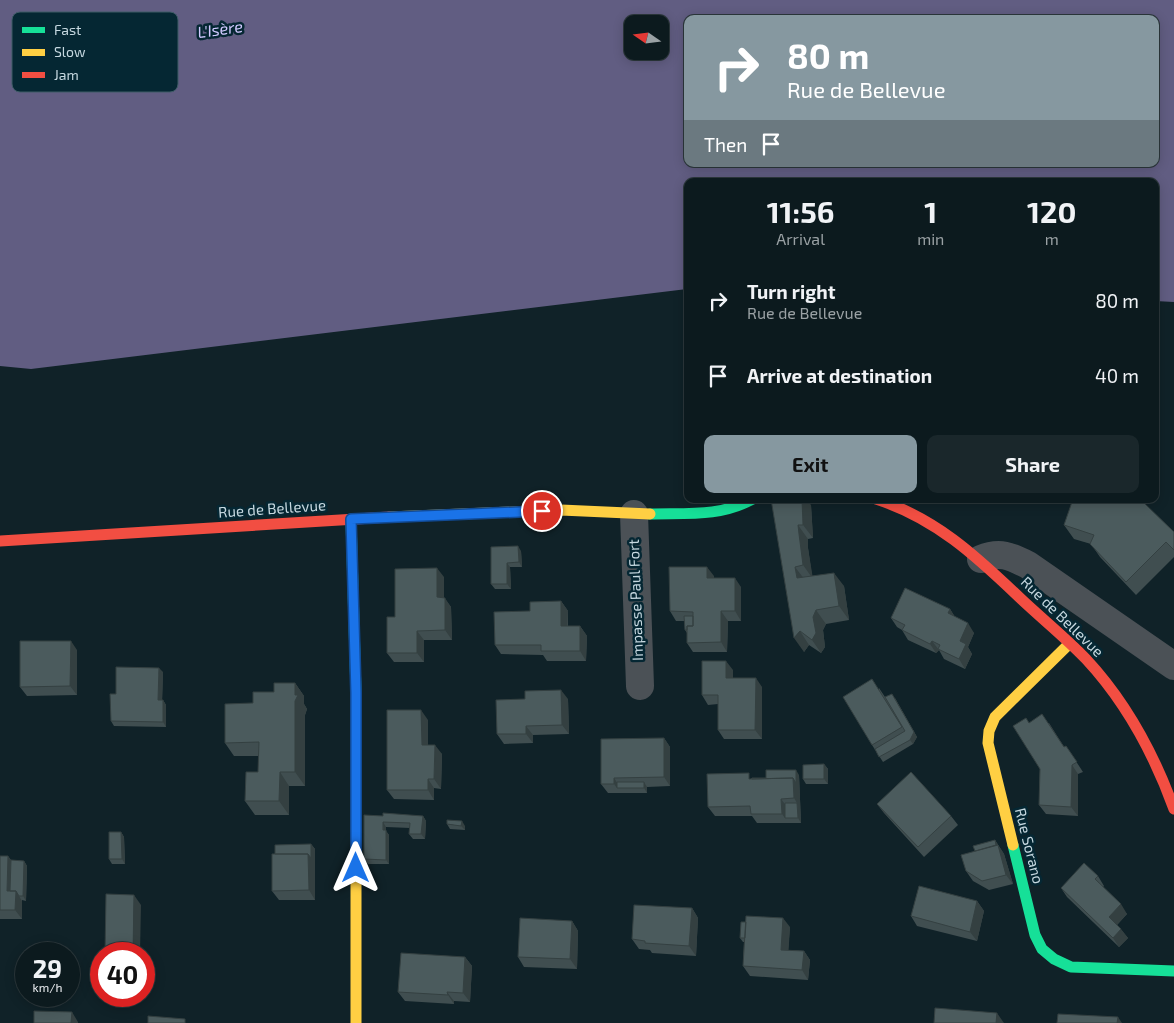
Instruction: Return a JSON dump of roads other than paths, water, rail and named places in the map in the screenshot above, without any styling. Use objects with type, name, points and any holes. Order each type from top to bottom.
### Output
[{"type":"street","name":"Rue de Bellevue","points":[[0,541],[351,519],[562,510],[634,514],[714,513],[734,509],[745,503]]},
{"type":"street","name":"Rue de Bellevue","points":[[893,503],[925,517],[948,532],[981,560],[1094,668],[1122,704],[1146,744],[1174,810]]},
{"type":"street","name":"Impasse Paul Fort","points":[[634,514],[640,686]]},
{"type":"street","points":[[351,519],[356,693],[356,1023]]},
{"type":"street","points":[[981,560],[994,554],[1003,554],[1028,565],[1174,666]]},
{"type":"street","name":"Rue Sorano","points":[[1069,644],[995,716],[989,730],[988,743],[1034,935],[1042,949],[1054,959],[1071,967],[1174,971]]},
{"type":"water","name":"L'Isère","points":[[0,0],[1174,0],[1174,302],[1159,301],[1159,178],[684,178],[684,289],[31,369],[0,366]]}]
